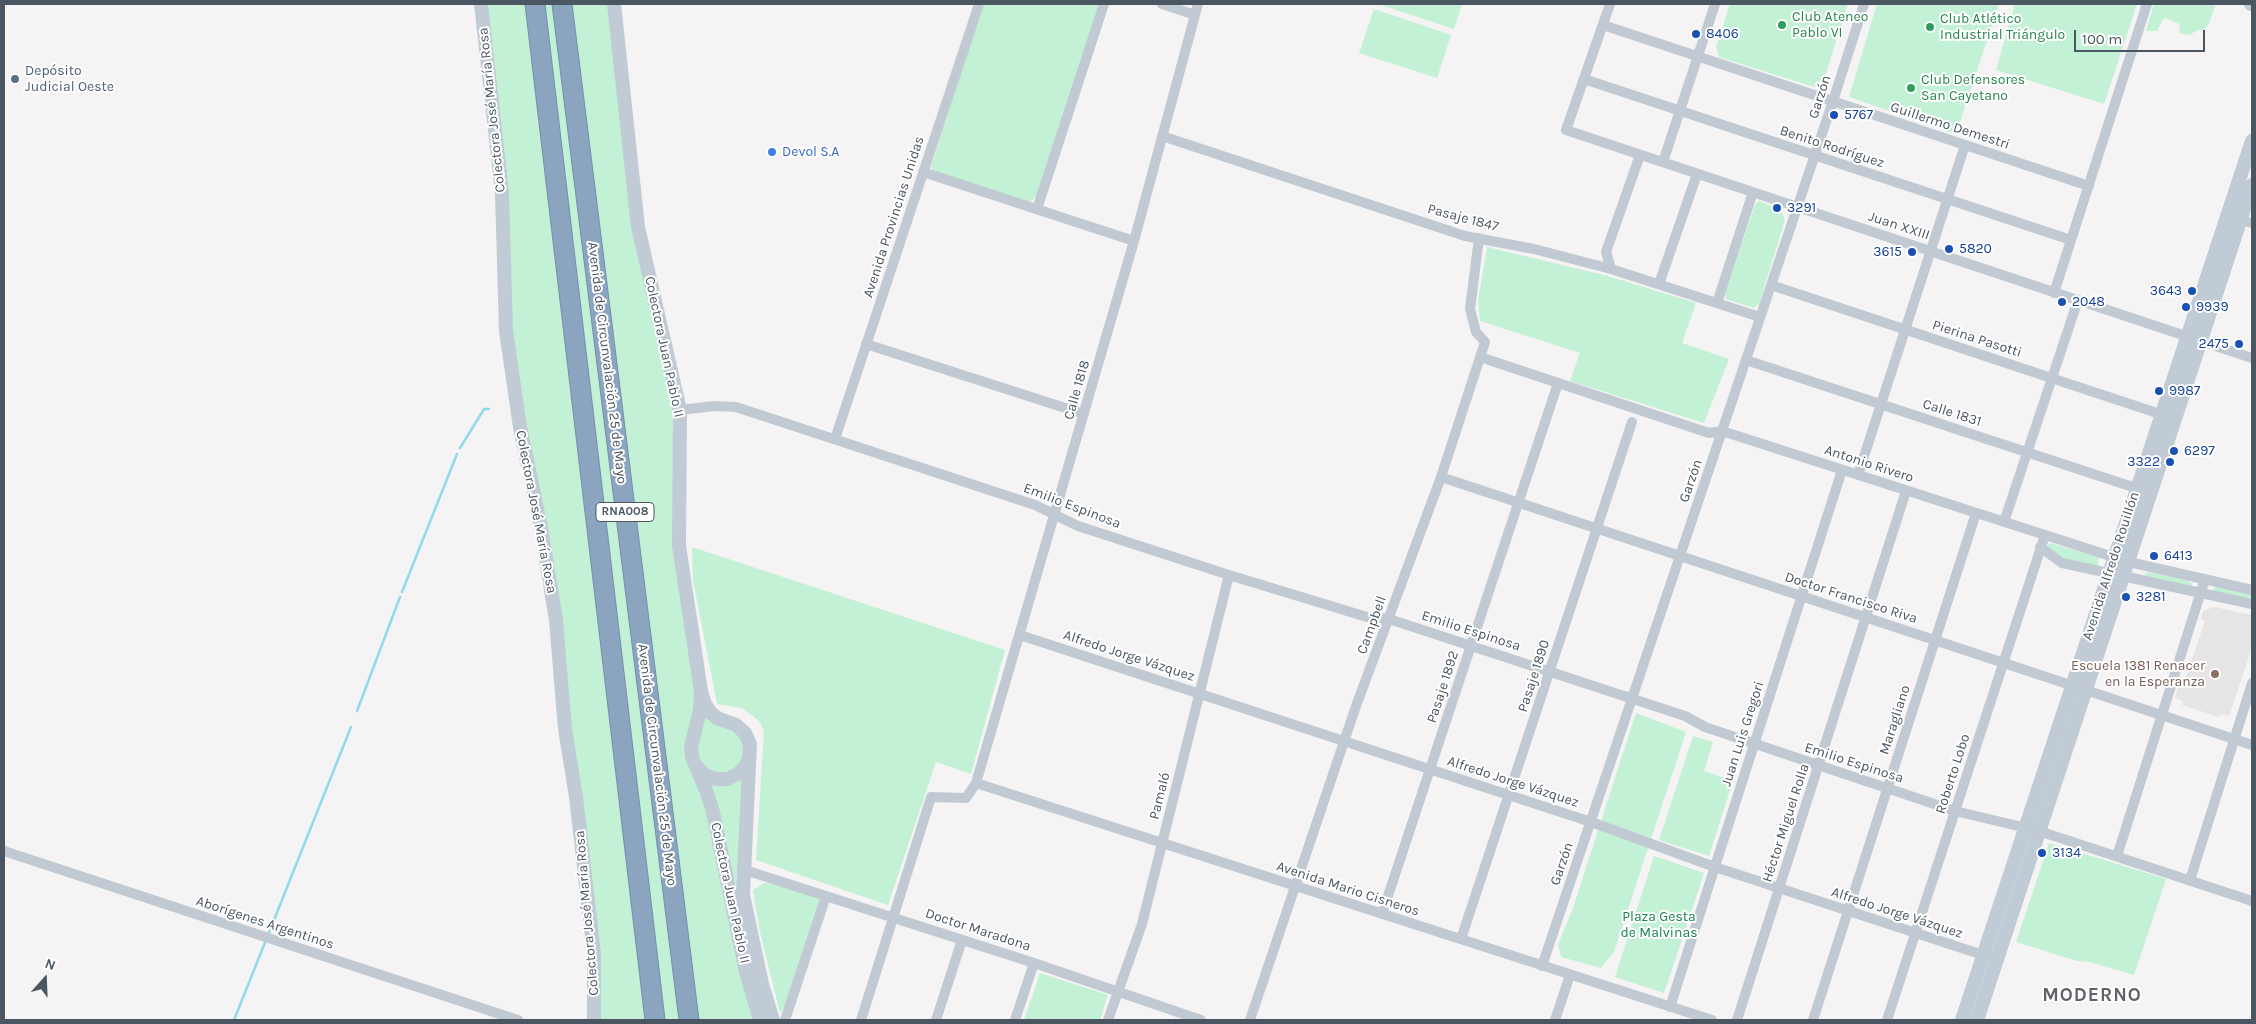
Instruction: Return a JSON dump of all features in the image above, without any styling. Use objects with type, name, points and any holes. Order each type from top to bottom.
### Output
[{"type":"highway","name":"RNA008","points":[[534,4],[655,1020]]},
{"type":"highway","name":"Avenida de Circunvalación 25 de Mayo","points":[[562,4],[688,1020]]},
{"type":"main road","name":"Colectora José María Rosa","points":[[480,4],[502,193],[506,331],[520,426],[541,528],[556,620],[565,729],[576,797],[594,954],[594,1020]]},
{"type":"main road","name":"Colectora Juan Pablo II","points":[[614,4],[638,227],[680,410],[679,546],[701,691],[705,704],[711,713],[736,725],[745,733],[750,744],[743,896],[762,984],[773,1020]]},
{"type":"main road","name":"Avenida Alfredo Rouillón","points":[[1977,1020],[1990,958],[2025,828],[2114,558],[2144,490],[2193,339],[2252,141]]},
{"type":"main road","name":"Avenida Alfredo Rouillón","points":[[2193,339],[2246,222],[2252,185]]},
{"type":"main road","name":"Avenida Alfredo Rouillón","points":[[1962,1020],[1990,958],[2039,832],[2129,562],[2144,490]]},
{"type":"main road","name":"Colectora Juan Pablo II","points":[[701,691],[700,710],[691,747],[692,757],[713,812],[746,972],[760,1020]]},
{"type":"main road","points":[[694,736],[707,724],[725,721]]},
{"type":"main road","points":[[696,767],[705,775],[716,779],[727,779],[738,774],[746,766],[750,755]]},
{"type":"street","name":"Avenida Provincias Unidas","points":[[835,439],[979,4]]},
{"type":"street","points":[[1037,209],[1104,4]]},
{"type":"street","points":[[1162,4],[1195,14]]},
{"type":"street","name":"Calle 1818","points":[[976,783],[1134,241],[1198,4]]},
{"type":"street","points":[[1584,79],[1610,4]]},
{"type":"street","points":[[1663,162],[1715,4]]},
{"type":"street","name":"Garzón","points":[[1542,966],[1864,4]]},
{"type":"street","points":[[2054,292],[2147,4]]},
{"type":"street","name":"Guillermo Demestri","points":[[1603,25],[2089,186]]},
{"type":"street","name":"Benito Rodríguez","points":[[1584,79],[2071,240]]},
{"type":"street","name":"Juan XXIII","points":[[1584,79],[1566,130],[2252,358]]},
{"type":"street","name":"Pasaje 1847","points":[[1162,136],[1456,233],[1534,249],[1611,268],[1760,317]]},
{"type":"street","points":[[1858,475],[1965,145]]},
{"type":"street","points":[[1611,268],[1606,252],[1640,155]]},
{"type":"street","points":[[923,172],[1134,241]]},
{"type":"street","points":[[1659,284],[1697,174]]},
{"type":"street","points":[[1716,303],[1753,192]]},
{"type":"street","name":"Campbell","points":[[1250,1020],[1344,741],[1441,477],[1485,342],[1476,332],[1470,309],[1479,238]]},
{"type":"street","name":"Pierina Pasotti","points":[[1771,285],[2168,417]]},
{"type":"street","points":[[2004,522],[2078,300]]},
{"type":"street","points":[[866,344],[1084,414]]},
{"type":"street","name":"Antonio Rivero","points":[[1480,357],[1709,433],[1722,431],[2114,558],[2252,590]]},
{"type":"street","name":"Calle 1831","points":[[1746,360],[2144,490]]},
{"type":"street","name":"Pasaje 1892","points":[[1382,914],[1558,382]]},
{"type":"street","name":"Emilio Espinosa","points":[[680,410],[716,406],[736,407],[1036,506],[1078,526],[1367,617],[1389,619],[1632,698],[1685,716],[1705,727],[1754,744],[1955,810],[2039,832],[2252,901]]},
{"type":"street","name":"Pasaje 1890","points":[[1461,939],[1632,422]]},
{"type":"street","name":"Juan Luis Gregori","points":[[1670,1007],[1842,470]]},
{"type":"street","name":"Doctor Francisco Riva","points":[[1441,477],[2252,745]]},
{"type":"street","name":"Héctor Miguel Rolla","points":[[1737,1020],[1906,490]]},
{"type":"street","name":"Maragliano","points":[[1813,1020],[1976,513]]},
{"type":"street","name":"Roberto Lobo","points":[[1887,1020],[2044,535]]},
{"type":"street","points":[[2040,547],[2062,563],[2123,578],[2252,604]]},
{"type":"street","name":"Pamaló","points":[[1108,1020],[1142,924],[1229,575]]},
{"type":"street","points":[[2116,856],[2205,580]]},
{"type":"street","name":"Alfredo Jorge Vázquez","points":[[1020,635],[1591,822],[1714,868],[1990,958]]},
{"type":"street","points":[[2190,880],[2252,683]]},
{"type":"street","points":[[861,1020],[931,797],[966,798],[976,783]]},
{"type":"street","name":"Avenida Mario Cisneros","points":[[976,783],[1712,1020]]},
{"type":"street","name":"Aborígenes Argentinos","points":[[4,851],[518,1020]]},
{"type":"street","name":"Doctor Maradona","points":[[745,870],[1034,963],[1201,1020]]},
{"type":"street","points":[[786,1020],[826,896]]},
{"type":"street","points":[[936,1020],[962,940]]},
{"type":"street","points":[[1015,1020],[1034,963]]},
{"type":"street","points":[[1555,1020],[1570,974]]},
{"type":"shaded area","name":"Escuela 1381 Renacer en la Esperanza","points":[[2214,607],[2252,615],[2252,647],[2229,716],[2221,714],[2219,717],[2182,705],[2183,701],[2175,698],[2178,687],[2182,688],[2205,621],[2201,619],[2203,611]]},
{"type":"green space","points":[[481,4],[614,4],[638,227],[680,410],[679,546],[705,704],[745,733],[745,870],[773,1020],[594,1020],[559,667],[520,427]]},
{"type":"green space","points":[[983,4],[1100,4],[1038,194],[1029,203],[933,171],[931,167]]},
{"type":"green space","points":[[1378,4],[1462,4],[1454,29]]},
{"type":"green space","name":"Club Ateneo Pablo VI","points":[[1730,4],[1848,4],[1823,82],[1814,87],[1719,57],[1716,47]]},
{"type":"green space","points":[[1877,4],[1999,4],[1956,134],[1849,97]]},
{"type":"green space","points":[[2015,4],[2137,4],[2104,104],[1996,70]]},
{"type":"green space","points":[[2154,4],[2210,4],[2215,6],[2209,23],[2204,30],[2197,30],[2190,35],[2179,33],[2180,24],[2164,18],[2157,31],[2146,31]]},
{"type":"green space","points":[[1374,9],[1451,35],[1437,78],[1359,53]]},
{"type":"green space","points":[[1759,201],[1780,209],[1785,220],[1759,304],[1754,308],[1726,299],[1725,294],[1755,205]]},
{"type":"green space","points":[[1487,247],[1608,276],[1696,303],[1682,343],[1729,359],[1704,423],[1570,381],[1580,353],[1480,321],[1478,301]]},
{"type":"green space","points":[[2050,543],[2099,557],[2098,565],[2063,560],[2047,548]]},
{"type":"green space","points":[[692,547],[1005,650],[971,774],[936,762],[888,905],[756,860],[764,731],[759,721],[742,708],[717,704],[693,580]]},
{"type":"green space","points":[[2145,573],[2187,580],[2192,584],[2191,587],[2145,578]]},
{"type":"green space","points":[[2216,586],[2252,593],[2252,601],[2212,592]]},
{"type":"green space","points":[[1636,713],[1686,732],[1614,952],[1601,968],[1561,957],[1558,944],[1572,911]]},
{"type":"green space","points":[[1693,736],[1713,742],[1704,771],[1733,781],[1709,856],[1659,840]]},
{"type":"green space","points":[[2049,843],[2166,879],[2134,975],[2090,962],[2077,961],[2016,942]]},
{"type":"green space","name":"Plaza Gesta de Malvinas","points":[[1654,856],[1704,873],[1664,993],[1615,977]]},
{"type":"green space","points":[[764,883],[779,885],[818,898],[821,903],[785,1006],[780,1013],[759,928],[753,890]]},
{"type":"green space","points":[[1040,973],[1108,995],[1100,1020],[1024,1020]]},
{"type":"waterway","points":[[460,448],[484,409],[489,409]]},
{"type":"waterway","points":[[402,592],[457,454]]},
{"type":"waterway","points":[[357,711],[400,597]]},
{"type":"waterway","points":[[268,935],[351,727]]},
{"type":"waterway","points":[[234,1020],[266,940]]},
{"type":"place","name":"Club Ateneo Pablo VI","points":[[1782,25]]},
{"type":"place","name":"Club Atlético Industrial Triángulo","points":[[1930,27]]},
{"type":"place","name":"8406","points":[[1696,34]]},
{"type":"place","name":"Depósito Judicial Oeste","points":[[15,79]]},
{"type":"place","name":"Club Defensores San Cayetano","points":[[1911,88]]},
{"type":"place","name":"5767","points":[[1834,115]]},
{"type":"place","name":"Devol S.A","points":[[772,152]]},
{"type":"place","name":"3291","points":[[1777,208]]},
{"type":"place","name":"5820","points":[[1949,249]]},
{"type":"place","name":"3615","points":[[1912,252]]},
{"type":"place","name":"3643","points":[[2192,291]]},
{"type":"place","name":"2048","points":[[2062,302]]},
{"type":"place","name":"9939","points":[[2186,307]]},
{"type":"place","name":"2475","points":[[2239,344]]},
{"type":"place","name":"9987","points":[[2159,391]]},
{"type":"place","name":"6297","points":[[2174,451]]},
{"type":"place","name":"3322","points":[[2170,462]]},
{"type":"place","name":"6413","points":[[2154,556]]},
{"type":"place","name":"3281","points":[[2126,597]]},
{"type":"place","name":"Escuela 1381 Renacer en la Esperanza","points":[[2215,674]]},
{"type":"place","name":"3134","points":[[2042,853]]},
{"type":"district","name":"MODERNO","points":[[2092,996]]}]
